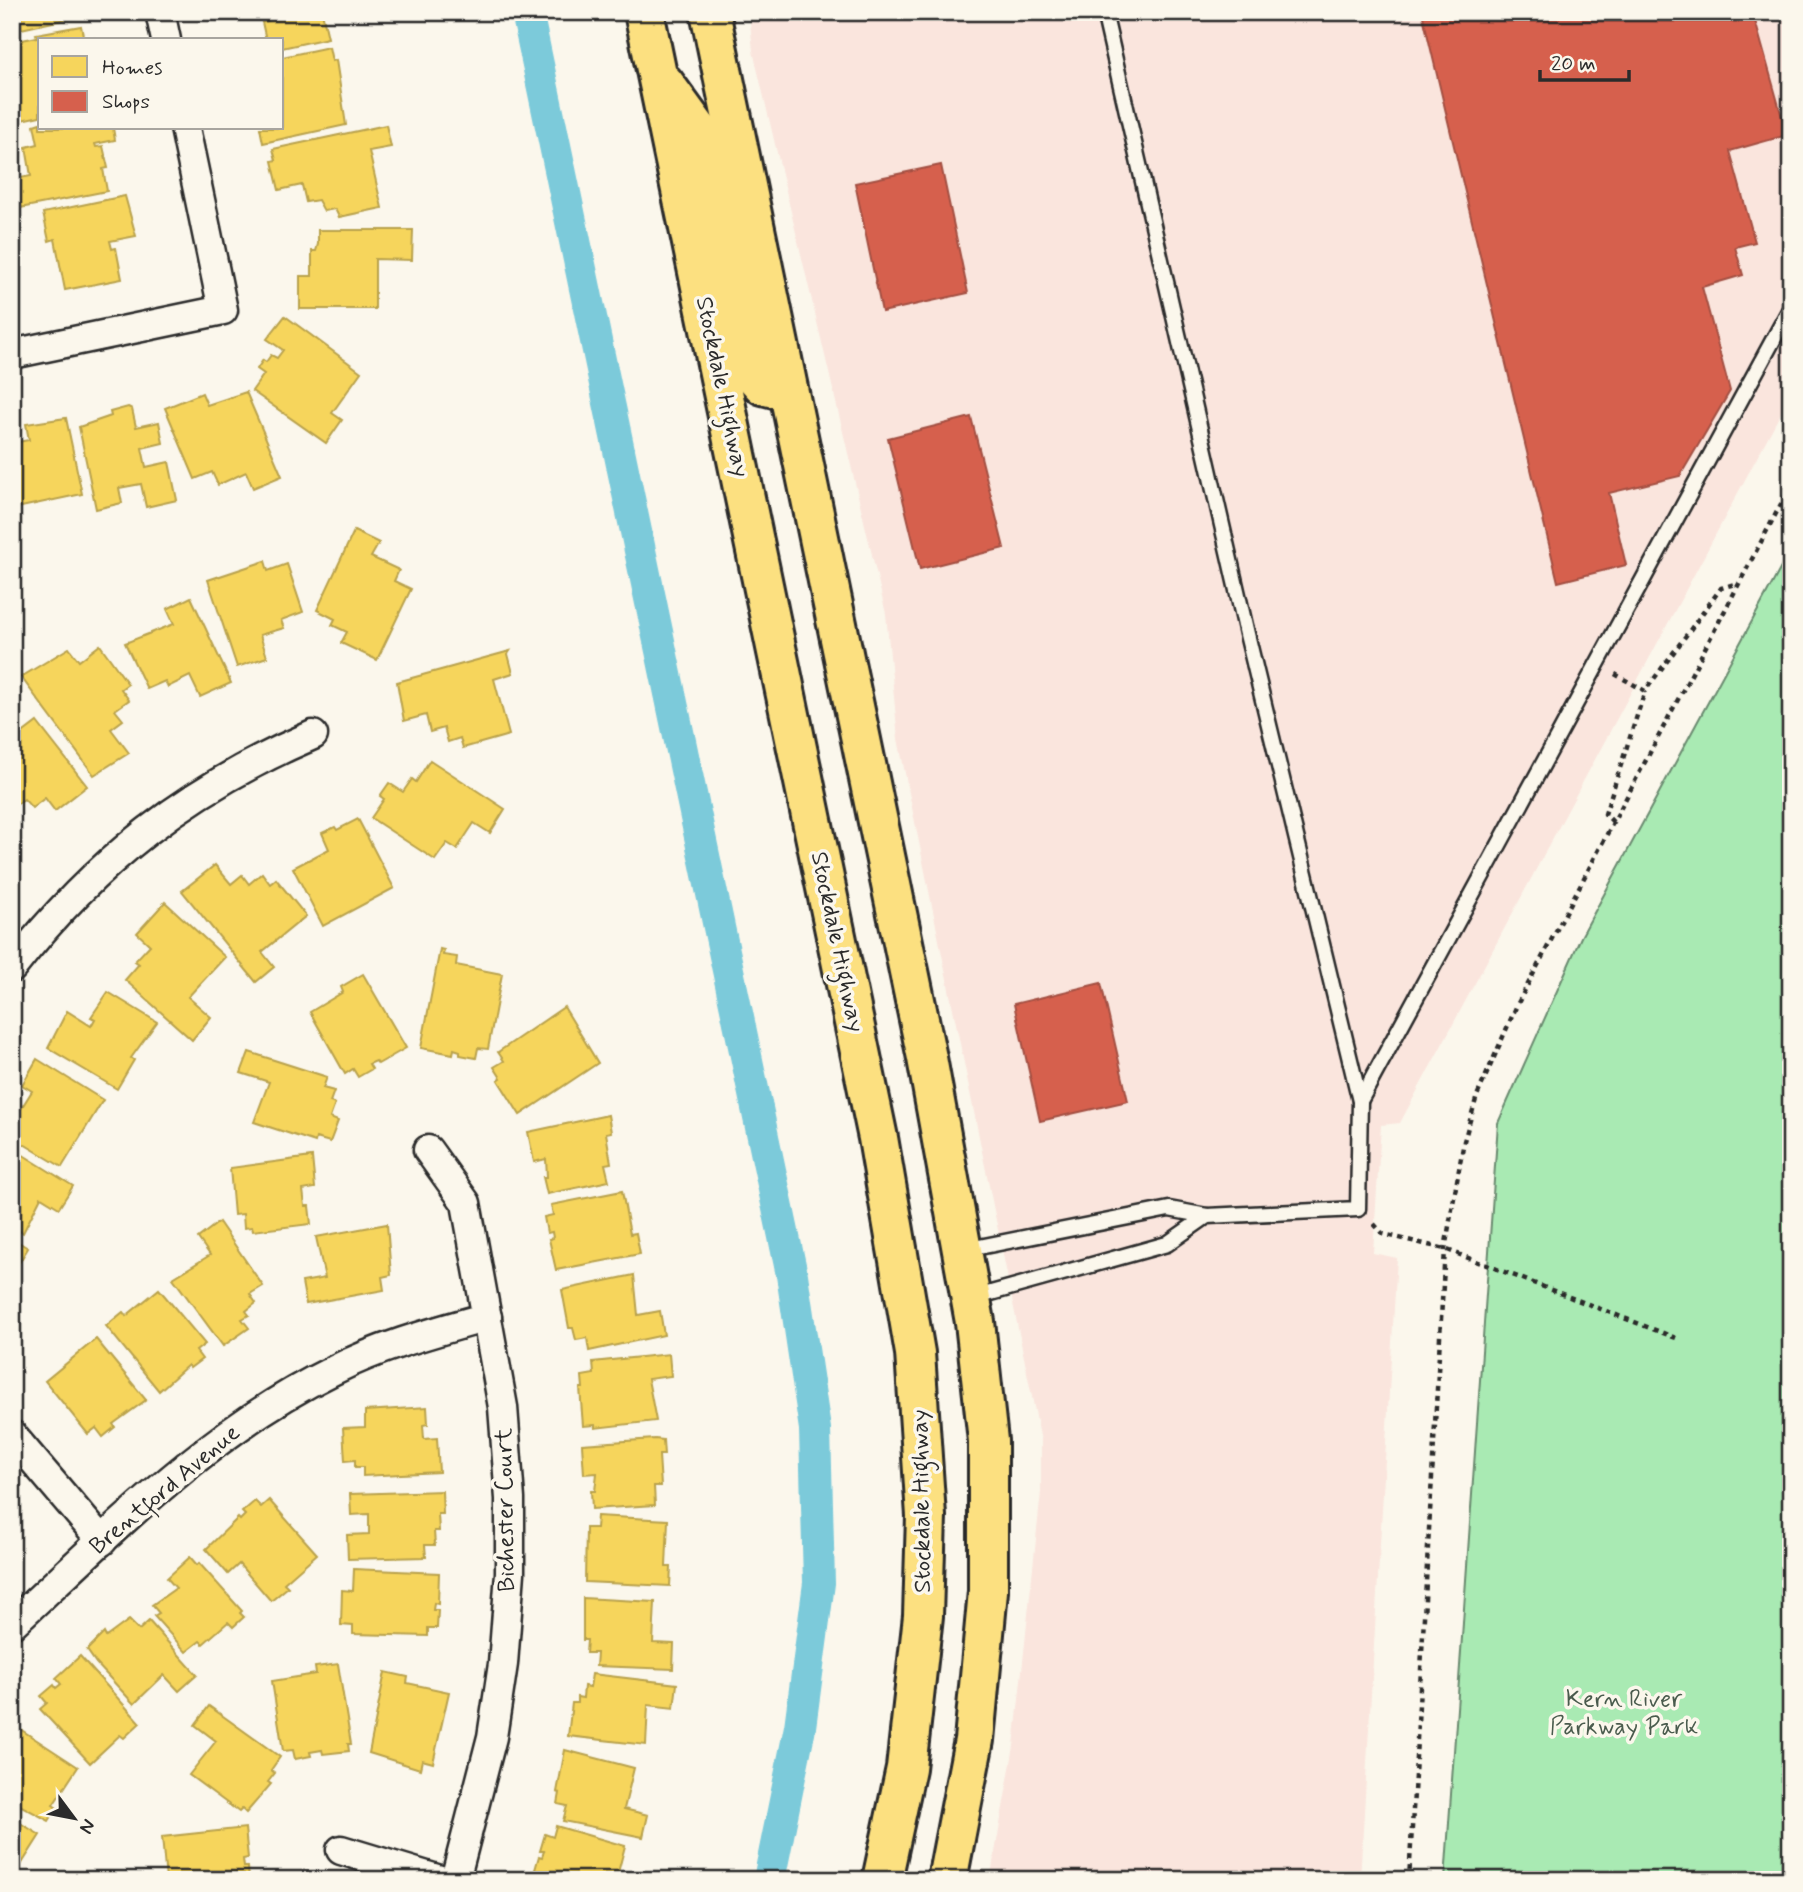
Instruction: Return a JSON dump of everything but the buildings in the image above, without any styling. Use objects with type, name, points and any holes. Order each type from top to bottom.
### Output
[{"type":"main road","name":"Stockdale Highway","points":[[644,12],[878,1138],[915,1353],[924,1469],[926,1566],[913,1712],[887,1873]]},
{"type":"main road","points":[[710,12],[786,391],[927,1058],[971,1298],[988,1441],[988,1591],[974,1740],[947,1880]]},
{"type":"main road","points":[[658,76],[685,107],[699,131],[754,375],[764,385],[786,391]]},
{"type":"street","points":[[160,12],[166,38]]},
{"type":"street","points":[[12,354],[223,310],[185,130]]},
{"type":"street","points":[[12,968],[46,924],[95,873],[149,827],[208,787],[313,735]]},
{"type":"street","name":"Bichester Court","points":[[428,1150],[466,1203],[503,1407],[510,1499],[510,1573],[503,1664],[492,1737],[455,1880]]},
{"type":"street","name":"Brentford Avenue","points":[[12,1624],[207,1448],[268,1406],[332,1371],[399,1342],[487,1317]]},
{"type":"street","points":[[12,1434],[102,1541]]},
{"type":"street","points":[[341,1850],[440,1880]]},
{"type":"lane","points":[[964,1250],[1169,1209],[1207,1216],[1358,1209],[1360,1101],[1247,634],[1104,12]]},
{"type":"lane","points":[[1360,1101],[1599,666],[1791,307]]},
{"type":"lane","points":[[971,1298],[1167,1244],[1207,1216]]},
{"type":"path","points":[[1409,1880],[1445,1249],[1464,1141],[1477,1096],[1517,1005],[1791,485]]},
{"type":"path","points":[[1613,822],[1605,814],[1645,691],[1721,588],[1739,583]]},
{"type":"path","points":[[1599,666],[1645,691]]},
{"type":"path","points":[[1358,1209],[1383,1234],[1445,1249],[1676,1338]]},
{"type":"shaded area","points":[[749,12],[1791,12],[1791,394],[1400,1123],[1381,1125],[1373,1253],[1397,1258],[1360,1880],[990,1880],[1014,1746],[1041,1492],[1041,1441],[898,739],[886,614],[753,51]]},
{"type":"green space","name":"Kern River Parkway Park","points":[[1791,549],[1791,1880],[1445,1880],[1498,1123],[1581,937]]},
{"type":"waterway","points":[[527,12],[792,1275],[815,1429],[819,1583],[800,1727],[769,1880]]}]
